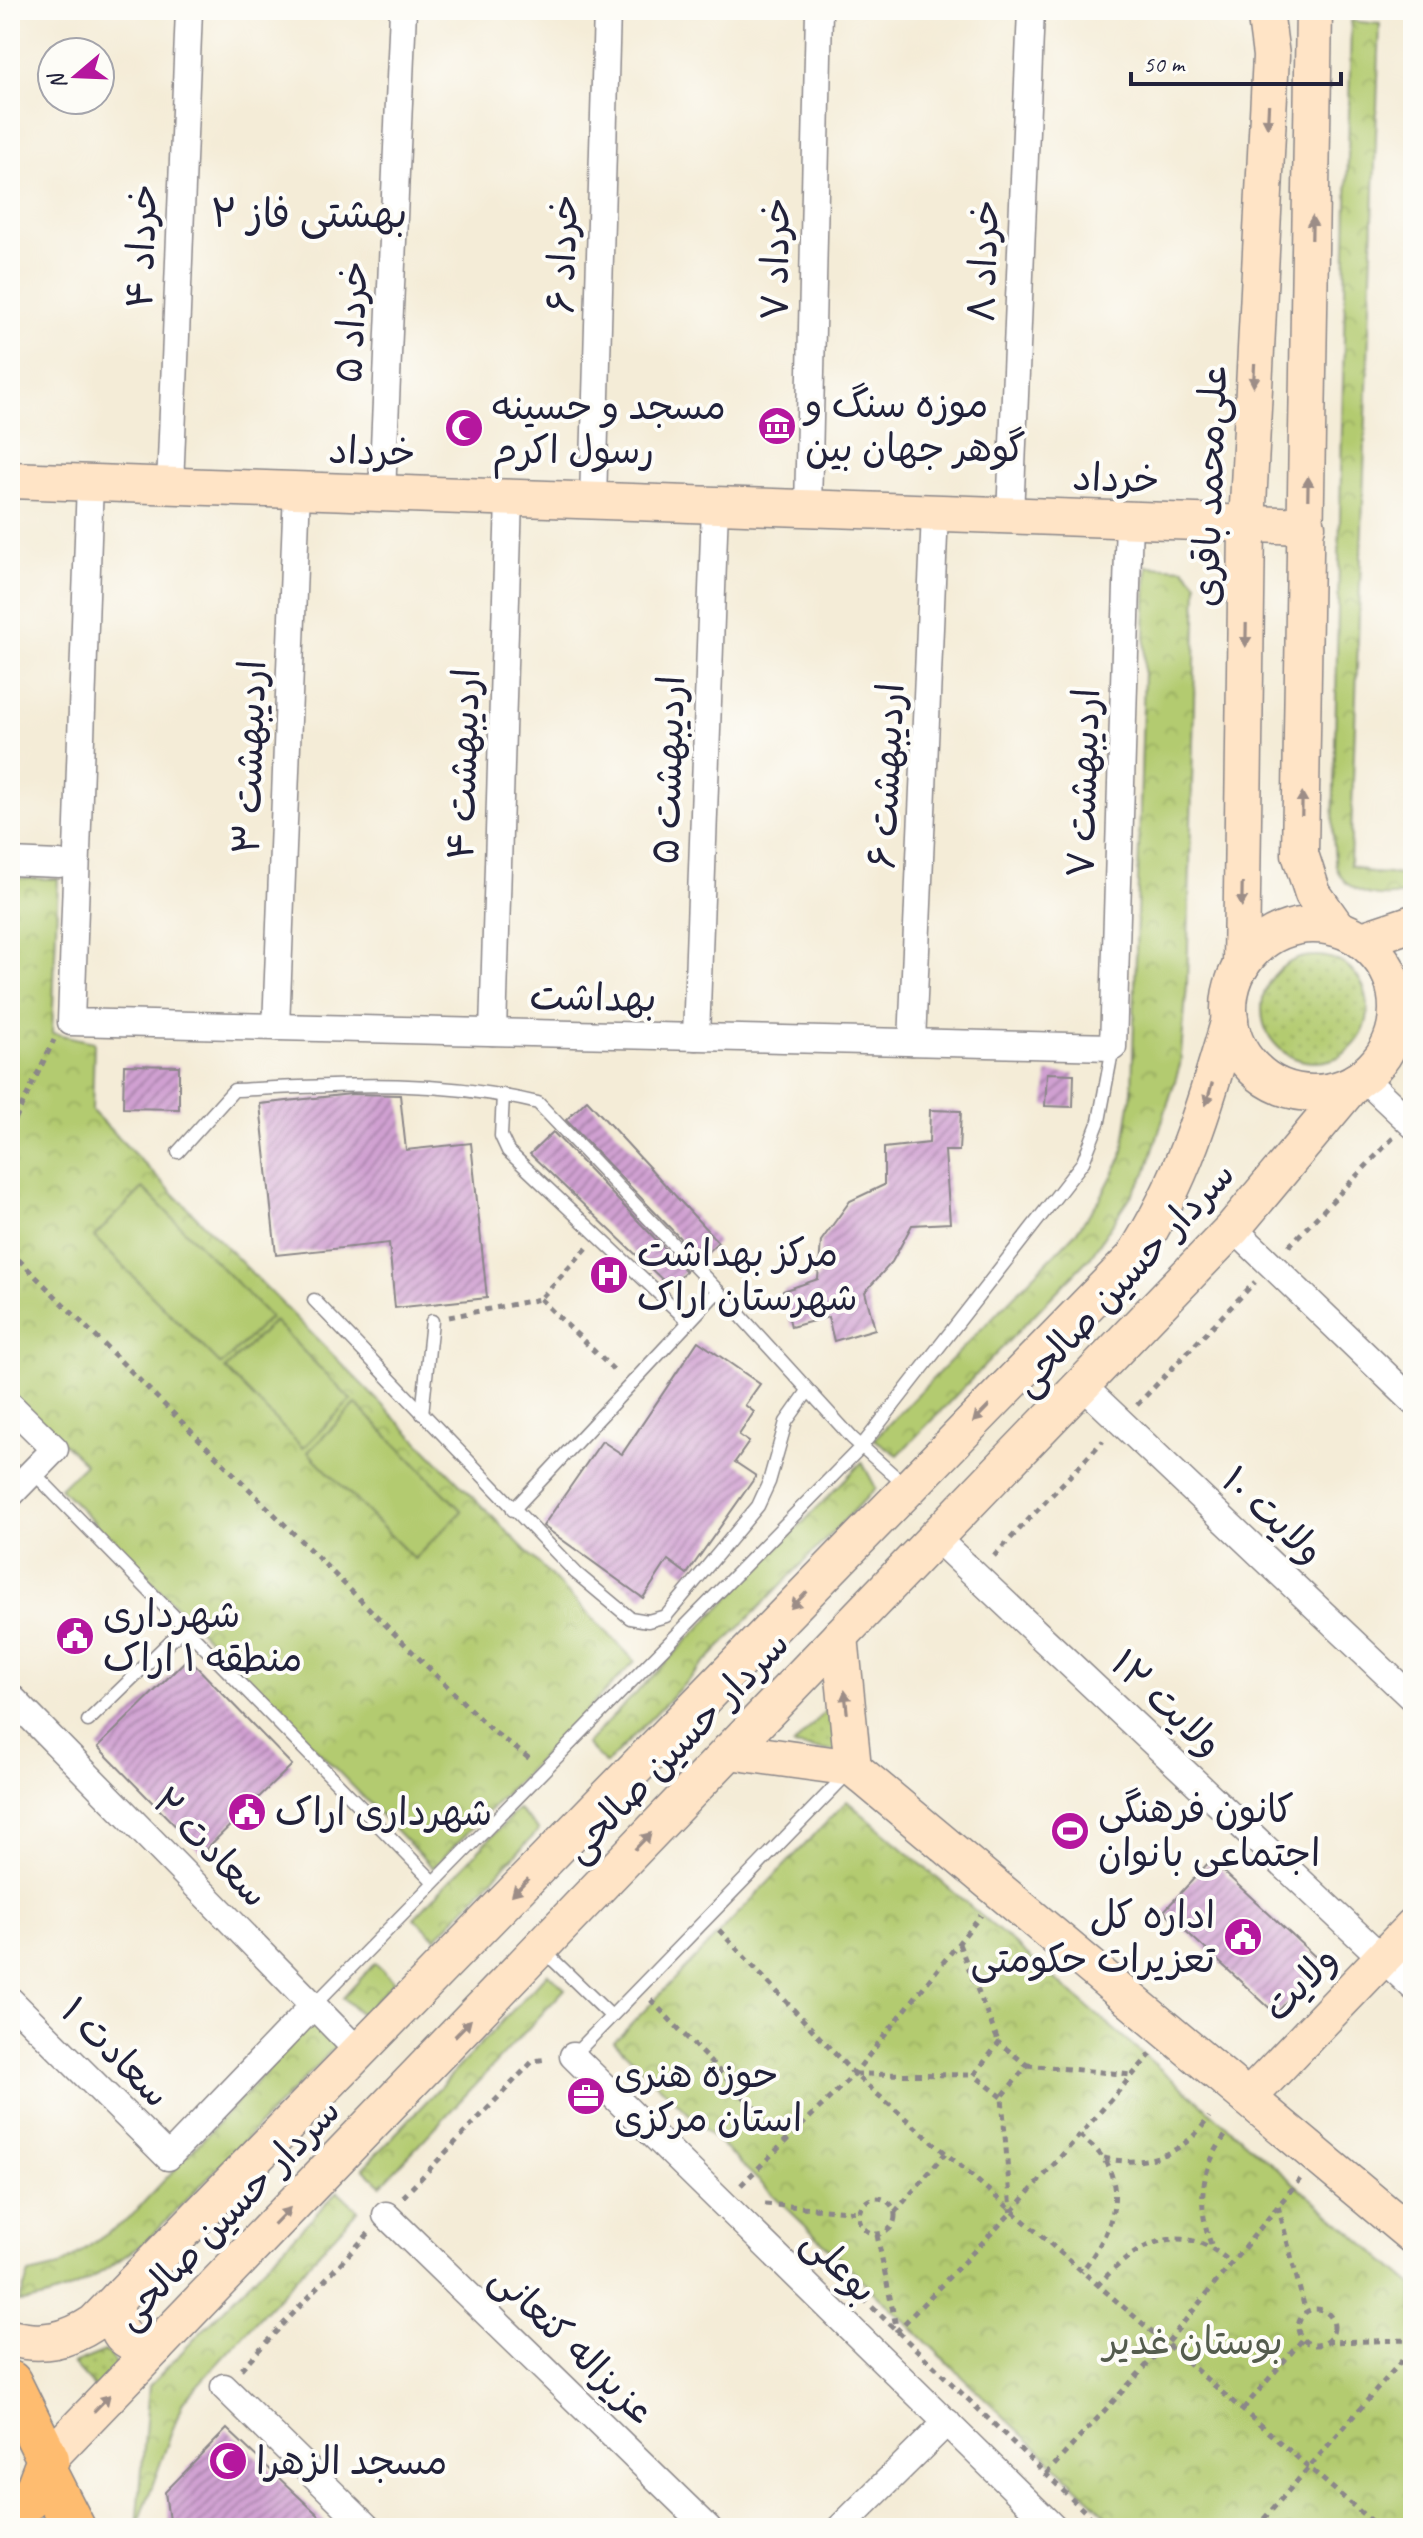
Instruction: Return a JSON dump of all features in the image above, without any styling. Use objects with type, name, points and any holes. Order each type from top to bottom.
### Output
[{"type":"main road","name":"علی‌محمد باقری","points":[[1241,966],[1247,525],[1271,56],[1265,10]]},
{"type":"main road","points":[[1314,10],[1300,854],[1313,894],[1350,934],[1378,956],[1396,996],[1396,1019],[1402,1029],[1379,1061],[1358,1080],[1329,1092],[1302,1092],[1275,1084],[1253,1068],[1237,1045],[1230,1019],[1231,991],[1241,966],[1258,944],[1282,930],[1309,924],[1350,934],[1413,923]]},
{"type":"main road","name":"خرداد","points":[[10,480],[1307,526]]},
{"type":"main road","name":"سردار حسین صالحی","points":[[10,2338],[43,2343],[65,2339],[94,2323],[1133,1258],[1165,1210],[1199,1127],[1230,1019]]},
{"type":"main road","name":"سردار حسین صالحی","points":[[46,2465],[1233,1228],[1358,1080]]},
{"type":"main road","points":[[840,1636],[853,1768]]},
{"type":"main road","points":[[729,1751],[853,1768],[1413,2236]]},
{"type":"main road","name":"ولایت","points":[[1248,2098],[1413,1926]]},
{"type":"main road","points":[[117,2300],[114,2320],[123,2337],[137,2347],[156,2347]]},
{"type":"main road","points":[[10,2382],[74,2528]]},
{"type":"main road","points":[[10,2514],[35,2493],[46,2465]]},
{"type":"street","name":"خرداد ۴","points":[[170,486],[189,10]]},
{"type":"street","name":"خرداد ۵","points":[[382,493],[403,10]]},
{"type":"street","name":"خرداد ۶","points":[[593,501],[607,10]]},
{"type":"street","name":"خرداد ۷","points":[[808,509],[819,10]]},
{"type":"street","name":"خرداد ۸","points":[[1010,516],[1031,10]]},
{"type":"street","points":[[71,1022],[90,482]]},
{"type":"street","name":"اردیبهشت ۳","points":[[276,1027],[297,490]]},
{"type":"street","name":"اردیبهشت ۴","points":[[493,1032],[509,498]]},
{"type":"street","name":"اردیبهشت ۵","points":[[696,1037],[715,506]]},
{"type":"street","name":"اردیبهشت ۶","points":[[912,1042],[935,513]]},
{"type":"street","name":"اردیبهشت ۷","points":[[1113,1047],[1129,520]]},
{"type":"street","points":[[10,862],[59,864]]},
{"type":"street","name":"بهداشت","points":[[71,1022],[1113,1047]]},
{"type":"street","points":[[1358,1080],[1411,1123]]},
{"type":"street","points":[[1233,1228],[1413,1401]]},
{"type":"street","name":"ولایت ۱۰","points":[[1082,1385],[1413,1699]]},
{"type":"street","points":[[10,1405],[55,1449],[10,1495]]},
{"type":"street","name":"ولایت ۱۲","points":[[935,1537],[1413,1987]]},
{"type":"street","name":"سعادت ۲","points":[[10,1696],[359,2052]]},
{"type":"street","name":"سعادت ۱","points":[[10,2000],[168,2157],[313,2006]]},
{"type":"street","name":"بوعلی","points":[[573,2056],[1054,2528]]},
{"type":"street","name":"عزیزاله کنعانی","points":[[386,2215],[708,2528]]},
{"type":"street","points":[[224,2387],[368,2528]]},
{"type":"street","points":[[840,2528],[947,2422]]},
{"type":"lane","points":[[313,2006],[861,1447],[1083,1162],[1099,1121],[1113,1047]]},
{"type":"lane","points":[[178,1152],[234,1090],[398,1083],[503,1095],[538,1103],[718,1291],[861,1447],[909,1488]]},
{"type":"lane","points":[[503,1095],[501,1136],[508,1151],[689,1322]]},
{"type":"lane","points":[[513,1510],[718,1291]]},
{"type":"lane","points":[[314,1300],[513,1510],[576,1573],[630,1618],[648,1621],[666,1616],[758,1506],[769,1482],[786,1422],[808,1391]]},
{"type":"lane","points":[[422,1414],[432,1321]]},
{"type":"lane","points":[[33,1472],[434,1882]]},
{"type":"lane","points":[[88,1721],[185,1627]]},
{"type":"lane","points":[[573,2056],[853,1768]]},
{"type":"lane","points":[[541,1947],[611,2016]]},
{"type":"path","points":[[10,1130],[50,1044],[71,1022]]},
{"type":"path","points":[[975,1575],[1411,1123]]},
{"type":"path","points":[[432,1321],[540,1299],[598,1236]]},
{"type":"path","points":[[10,1251],[490,1729],[544,1770]]},
{"type":"path","points":[[540,1299],[629,1385]]},
{"type":"path","points":[[723,2202],[854,2074],[1001,1891]]},
{"type":"path","points":[[707,1917],[854,2074],[1011,2213],[1379,2528]]},
{"type":"path","points":[[959,1944],[999,2043],[1027,2065],[1132,2075]]},
{"type":"path","points":[[639,1988],[786,2141]]},
{"type":"path","points":[[876,2353],[1011,2213],[1170,2033]]},
{"type":"path","points":[[974,2075],[999,2043]]},
{"type":"path","points":[[1011,2213],[1002,2097],[1027,2065]]},
{"type":"path","points":[[854,2074],[974,2075],[1002,2097]]},
{"type":"path","points":[[1103,2158],[1135,2162],[1166,2155],[1192,2138],[1209,2117]]},
{"type":"path","points":[[1228,2132],[1211,2156],[1202,2187],[1201,2207],[1212,2245],[1231,2263]]},
{"type":"path","points":[[1080,2135],[1103,2158],[1111,2176],[1113,2215],[1104,2241],[1081,2272]]},
{"type":"path","points":[[877,2235],[892,2227],[895,2212],[945,2154]]},
{"type":"path","points":[[1024,2498],[1166,2344],[1318,2157]]},
{"type":"path","points":[[859,2212],[868,2200],[876,2198],[884,2199],[895,2212]]},
{"type":"path","points":[[765,2204],[859,2212]]},
{"type":"path","points":[[1278,2206],[1306,2313]]},
{"type":"path","points":[[859,2212],[863,2228],[877,2235]]},
{"type":"path","points":[[877,2235],[897,2331]]},
{"type":"path","points":[[1097,2286],[1126,2256],[1142,2247],[1177,2239],[1212,2245]]},
{"type":"path","points":[[1326,2342],[1332,2336],[1332,2321],[1321,2310],[1306,2313],[1298,2325],[1303,2339],[1314,2345],[1413,2340]]},
{"type":"path","points":[[1243,2409],[1303,2339]]},
{"type":"path","points":[[1256,2528],[1413,2348]]},
{"type":"green space","points":[[1351,21],[1380,24],[1350,865],[1371,873],[1405,875],[1413,867],[1413,891],[1391,896],[1368,894],[1349,885],[1336,866],[1333,834]]},
{"type":"green space","points":[[1147,566],[1184,568],[1197,583],[1187,985],[1180,1065],[1146,1173],[1091,1256],[898,1455],[874,1439],[1076,1232],[1100,1199],[1122,1157],[1132,1091]]},
{"type":"green space","points":[[10,878],[58,879],[52,1033],[94,1042],[92,1111],[635,1661],[433,1868],[60,1488],[85,1464],[10,1392]]},
{"type":"green space","points":[[1315,956],[1335,960],[1353,971],[1364,989],[1368,1009],[1364,1029],[1353,1047],[1335,1058],[1315,1062],[1295,1058],[1277,1047],[1266,1029],[1262,1009],[1266,989],[1277,971],[1295,960]]},
{"type":"green space","points":[[143,1188],[270,1317],[221,1365],[94,1237]]},
{"type":"green space","points":[[274,1321],[351,1400],[303,1448],[225,1369]]},
{"type":"green space","points":[[356,1404],[462,1511],[414,1559],[308,1452]]},
{"type":"green space","points":[[862,1462],[876,1488],[606,1764],[586,1744]]},
{"type":"green space","points":[[829,1707],[839,1752],[793,1746]]},
{"type":"green space","name":"بوستان غدیر","points":[[847,1801],[1413,2285],[1413,2528],[1120,2528],[614,2042]]},
{"type":"green space","points":[[518,1809],[539,1830],[436,1938],[414,1918]]},
{"type":"green space","points":[[375,1963],[394,1981],[362,2015],[343,1998]]},
{"type":"green space","points":[[548,1973],[565,1989],[381,2185],[363,2168]]},
{"type":"green space","points":[[314,2021],[337,2045],[146,2241],[71,2289],[37,2300],[19,2302],[29,2274],[59,2267],[127,2220]]},
{"type":"green space","points":[[338,2191],[358,2210],[183,2401],[137,2528],[149,2386]]},
{"type":"green space","points":[[105,2351],[119,2367],[96,2389],[73,2364]]},
{"type":"building","points":[[124,1065],[179,1066],[179,1109],[123,1108]]},
{"type":"building","points":[[1047,1073],[1074,1074],[1073,1107],[1045,1106]]},
{"type":"building","points":[[351,1094],[400,1095],[406,1150],[471,1143],[487,1298],[395,1308],[389,1243],[276,1255],[260,1104]]},
{"type":"building","points":[[587,1100],[718,1242],[700,1259],[566,1120]]},
{"type":"building","points":[[930,1110],[961,1111],[959,1151],[945,1151],[950,1223],[912,1225],[892,1262],[865,1292],[875,1329],[834,1341],[828,1317],[791,1327],[783,1291],[818,1279],[821,1241],[850,1201],[884,1185],[884,1148],[929,1143]]},
{"type":"building","points":[[553,1132],[686,1271],[669,1286],[530,1154]]},
{"type":"building","points":[[698,1341],[760,1384],[745,1405],[754,1412],[739,1435],[749,1442],[735,1462],[756,1476],[687,1574],[668,1560],[643,1598],[543,1526],[602,1441],[622,1454]]},
{"type":"building","points":[[188,1658],[292,1765],[202,1853],[98,1747]]},
{"type":"building","name":"اداره کل تعزیرات حکومتی","points":[[1211,1860],[1322,1963],[1276,2014],[1164,1911]]},
{"type":"building","name":"مسجد الزهرا","points":[[227,2429],[332,2528],[170,2528],[165,2492]]},
{"type":"place","name":"موزه سنگ و گوهر جهان بین","points":[[777,426]]},
{"type":"place","name":"مسجد و حسینه رسول اکرم","points":[[464,428]]},
{"type":"place","name":"مرکز بهداشت شهرستان اراک","points":[[609,1275]]},
{"type":"place","name":"شهرداری منطقه ۱ اراک","points":[[75,1636]]},
{"type":"place","name":"شهرداری اراک","points":[[247,1812]]},
{"type":"place","name":"کانون فرهنگی اجتماعی بانوان","points":[[1070,1831]]},
{"type":"place","name":"اداره کل تعزیرات حکومتی","points":[[1243,1937]]},
{"type":"place","name":"حوزه هنری استان مرکزی","points":[[586,2096]]},
{"type":"place","name":"مسجد الزهرا","points":[[228,2461]]},
{"type":"district","name":"بهشتی فاز ۲","points":[[309,213]]}]
